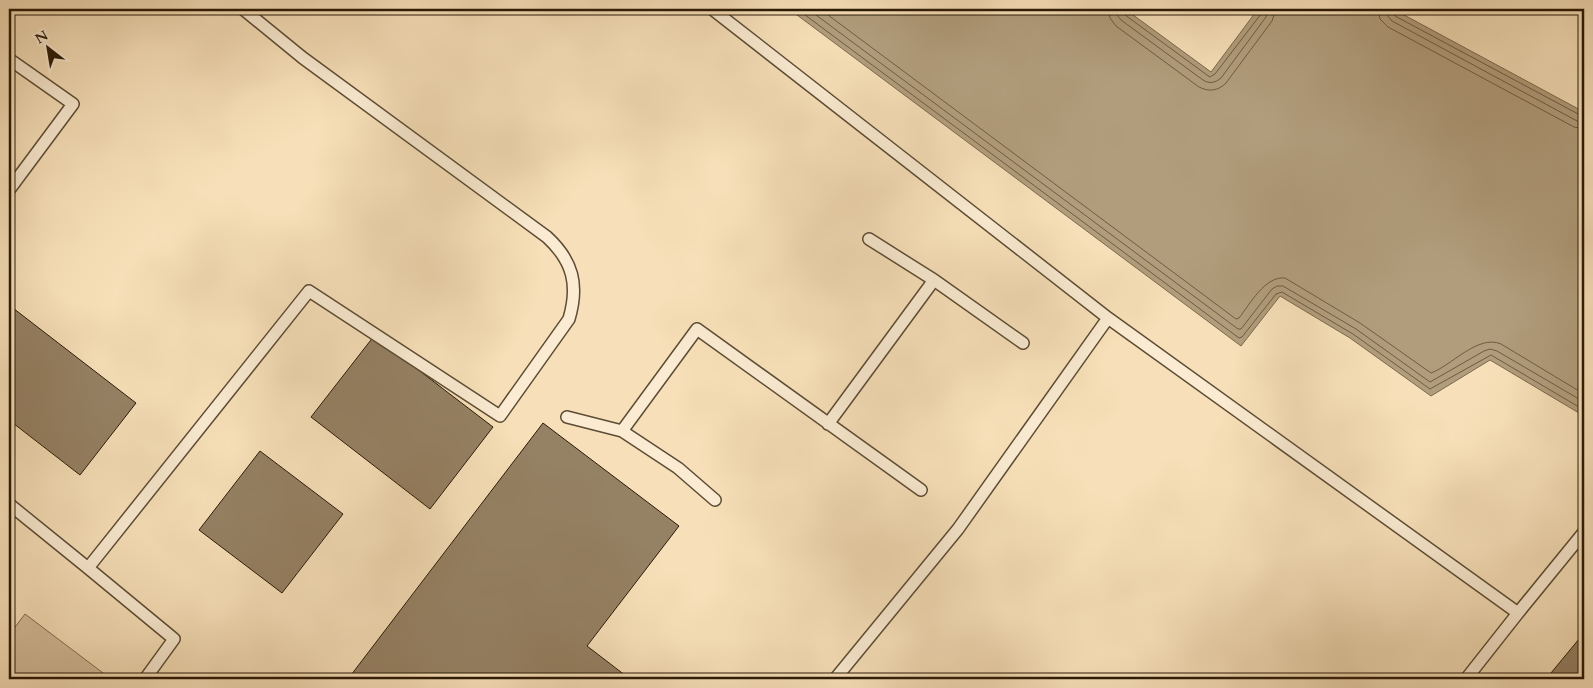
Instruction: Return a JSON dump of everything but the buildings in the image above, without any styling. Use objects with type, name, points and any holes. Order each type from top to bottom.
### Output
[{"type":"lane","points":[[88,568],[310,291],[500,416],[569,319],[573,306],[574,292],[570,266],[564,255],[547,237],[303,58],[243,9]]},
{"type":"lane","points":[[712,9],[1108,318],[1518,613]]},
{"type":"lane","points":[[9,59],[73,104],[9,190]]},
{"type":"lane","points":[[870,239],[934,280],[1023,343]]},
{"type":"lane","points":[[828,424],[934,280]]},
{"type":"lane","points":[[835,679],[958,529],[1108,318]]},
{"type":"lane","points":[[622,431],[697,329],[921,490]]},
{"type":"lane","points":[[567,417],[622,431],[678,468],[715,500]]},
{"type":"lane","points":[[9,504],[174,638],[145,679]]},
{"type":"lane","points":[[1466,679],[1584,532]]},
{"type":"shaded area","points":[[25,614],[111,679],[9,679],[9,635]]},
{"type":"water","points":[[789,9],[1125,9],[1211,72],[1258,9],[1393,9],[1584,112],[1584,416],[1490,360],[1431,396],[1350,338],[1280,296],[1241,346]]}]
